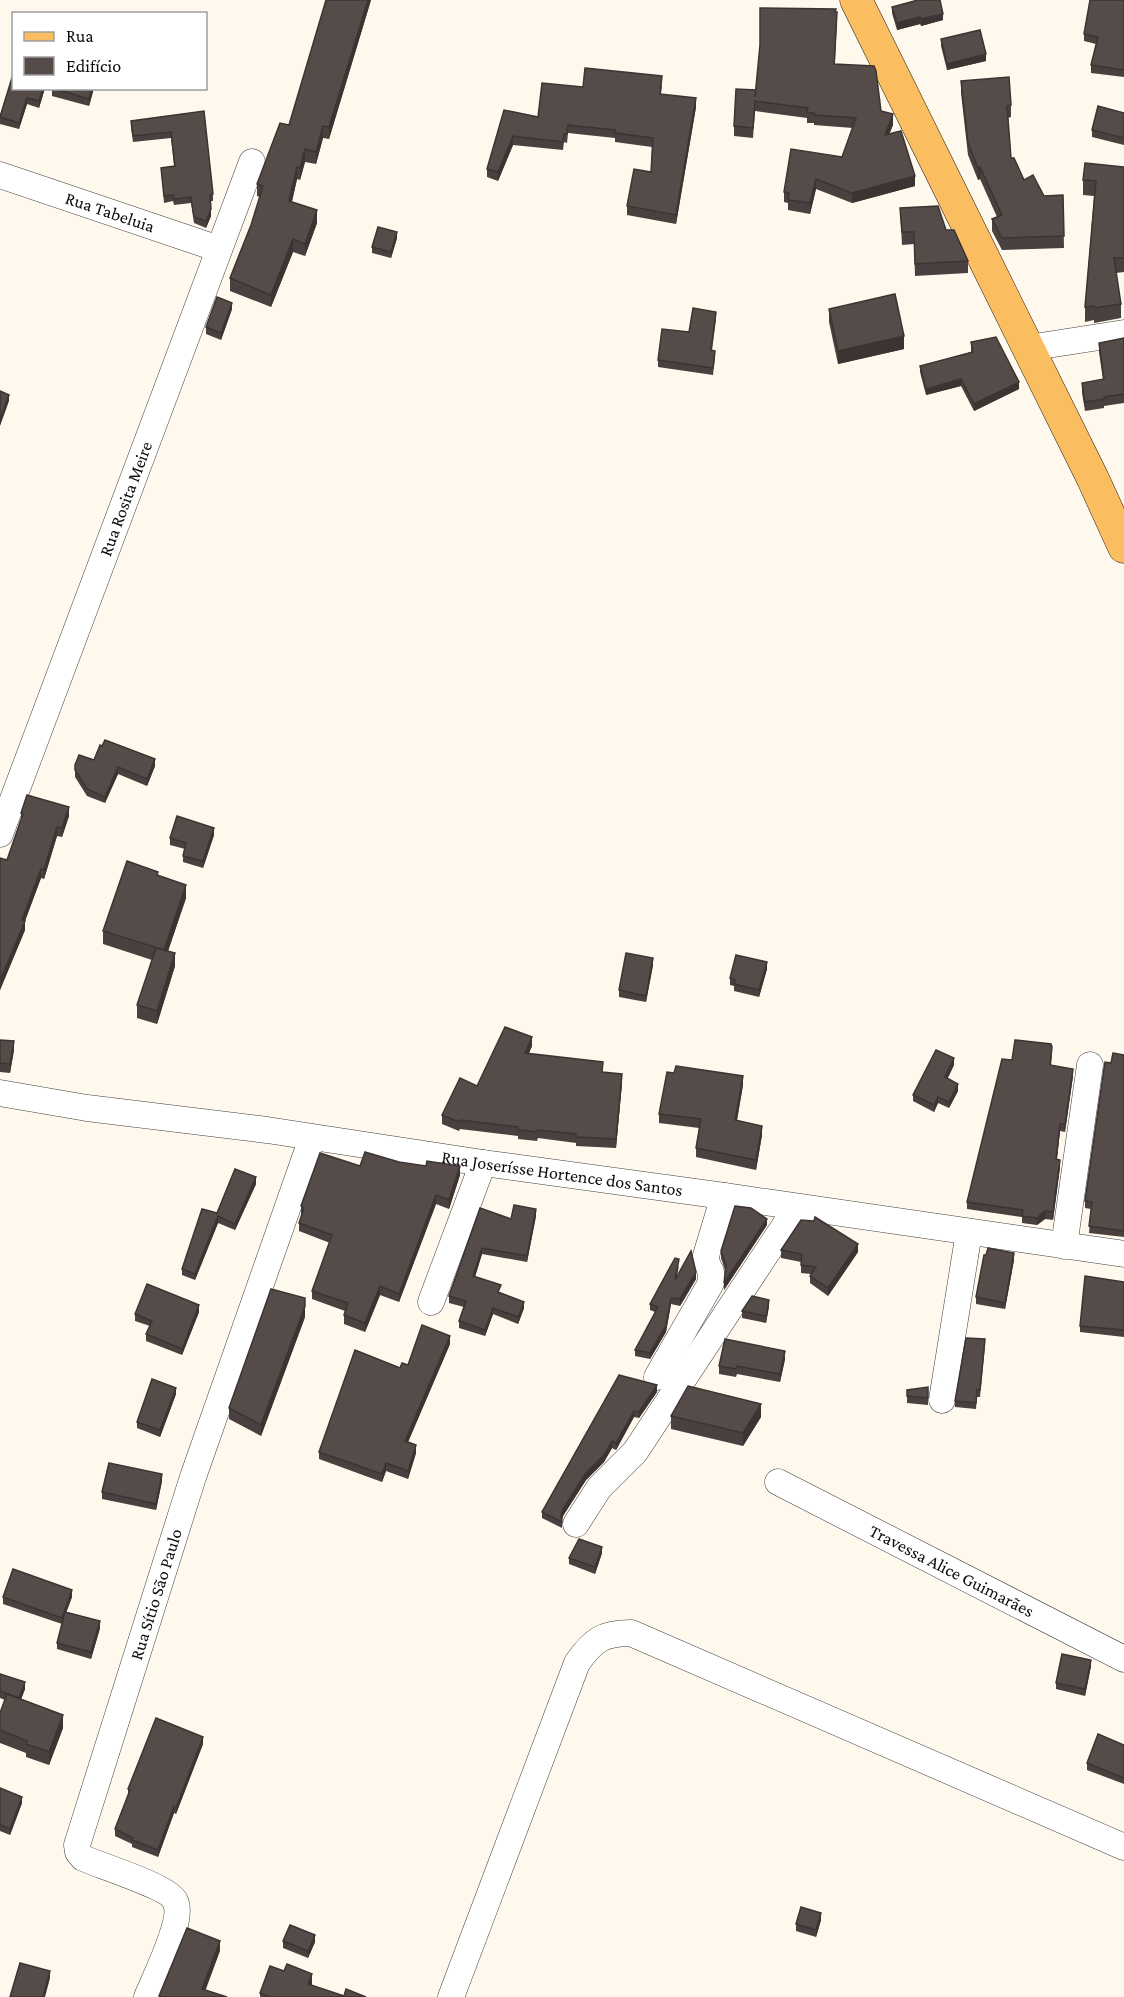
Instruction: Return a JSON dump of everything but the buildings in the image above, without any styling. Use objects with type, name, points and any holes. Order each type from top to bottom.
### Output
[{"type":"main road","points":[[856,0],[1094,479],[1124,548]]},
{"type":"street","name":"Rua Rosita Meire","points":[[0,834],[252,162]]},
{"type":"street","name":"Rua Tabeluia","points":[[0,175],[219,249]]},
{"type":"street","points":[[1028,348],[1124,333]]},
{"type":"street","points":[[1064,1246],[1090,1065]]},
{"type":"street","name":"Rua Joserísse Hortence dos Santos","points":[[0,1093],[87,1108],[267,1130],[483,1164],[724,1196],[1124,1254]]},
{"type":"street","name":"Rua Sítio São Paulo","points":[[147,1997],[176,1924],[178,1910],[176,1901],[171,1894],[83,1857],[78,1852],[78,1845],[193,1477],[312,1138]]},
{"type":"street","points":[[431,1302],[483,1164]]},
{"type":"street","points":[[657,1377],[711,1283],[711,1272],[705,1259],[724,1196]]},
{"type":"street","points":[[576,1524],[599,1488],[635,1452],[797,1207]]},
{"type":"street","points":[[942,1400],[969,1232]]},
{"type":"street","name":"Travessa Alice Guimarães","points":[[778,1482],[1124,1659]]},
{"type":"street","points":[[451,1997],[577,1663],[588,1648],[601,1637],[615,1633],[631,1633],[1124,1847]]}]
